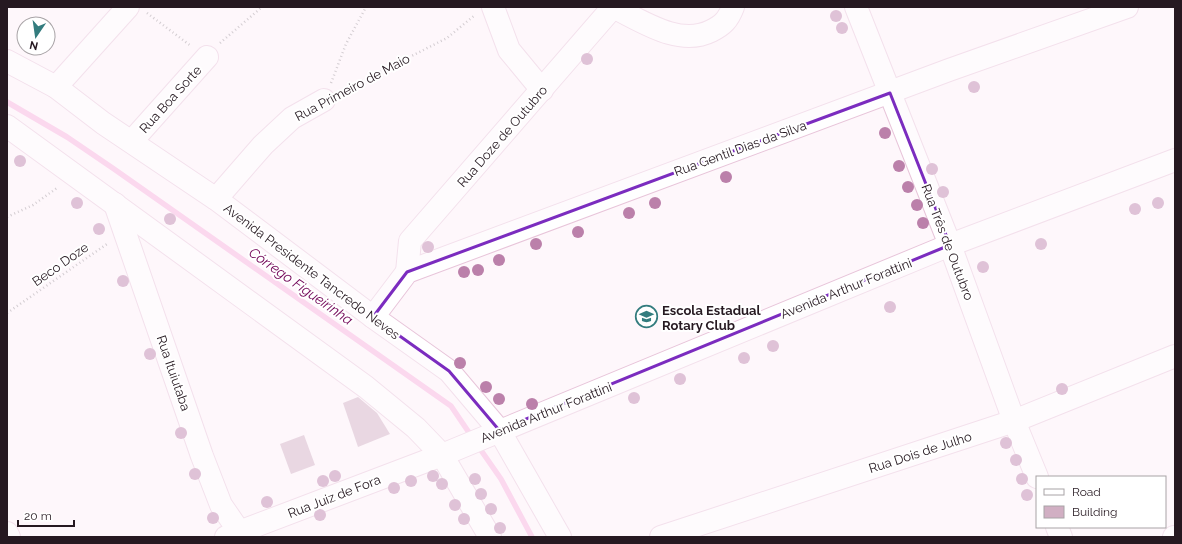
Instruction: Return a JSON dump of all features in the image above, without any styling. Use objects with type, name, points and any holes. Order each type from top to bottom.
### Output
[{"type":"street","name":"Rua Doze de Outubro","points":[[407,272],[410,241],[613,7],[654,26],[684,36],[702,34],[723,25],[728,19],[733,7]]},
{"type":"street","name":"Rua Três de Outubro","points":[[856,7],[950,246],[1014,421],[1037,476]]},
{"type":"street","name":"Rua Gentil Dias da Silva","points":[[407,272],[890,93],[1104,11],[1127,7]]},
{"type":"street","points":[[56,87],[136,9]]},
{"type":"street","points":[[486,9],[509,50],[542,90]]},
{"type":"street","name":"Rua Boa Sorte","points":[[132,141],[207,57]]},
{"type":"street","name":"Avenida Presidente Tancredo Neves","points":[[7,61],[56,87],[104,123],[216,199],[373,317],[450,371],[499,430],[560,537]]},
{"type":"street","name":"Rua Primeiro de Maio","points":[[216,199],[263,146],[292,118],[324,100]]},
{"type":"street","points":[[7,126],[366,387],[416,428],[442,455],[490,537]]},
{"type":"street","name":"Avenida Arthur Forattini","points":[[442,455],[499,430],[950,246],[1175,160]]},
{"type":"street","name":"Rua Ituiutaba","points":[[115,204],[202,456],[221,505],[236,535]]},
{"type":"street","points":[[373,317],[407,272]]},
{"type":"street","name":"Rua Dois de Julho","points":[[661,537],[1014,421],[1175,356]]},
{"type":"street","name":"Rua Juiz de Fora","points":[[236,535],[442,455]]},
{"type":"street","points":[[7,533],[9,537]]},
{"type":"path","points":[[222,40],[262,7]]},
{"type":"path","points":[[334,74],[346,44],[366,7]]},
{"type":"path","points":[[136,9],[207,57]]},
{"type":"path","name":"Rua Primeiro de Maio","points":[[324,100],[447,38],[486,9]]},
{"type":"path","points":[[7,217],[33,206],[58,187],[67,170]]},
{"type":"path","name":"Beco Doze","points":[[7,313],[124,231]]},
{"type":"highlighted area","points":[[890,93],[950,245],[499,430],[449,371],[373,317],[407,272]]},
{"type":"building","points":[[358,397],[377,413],[390,434],[358,447],[343,403]]},
{"type":"building","points":[[304,435],[315,465],[291,474],[280,444]]},
{"type":"waterway","name":"Córrego Figueirinha","points":[[7,102],[67,137],[114,169],[451,406],[472,437]]},
{"type":"waterway","name":"Córrego Figueirinha","points":[[478,446],[501,479],[532,537]]},
{"type":"place","name":"Escola Estadual Rotary Club","points":[[647,317]]}]
